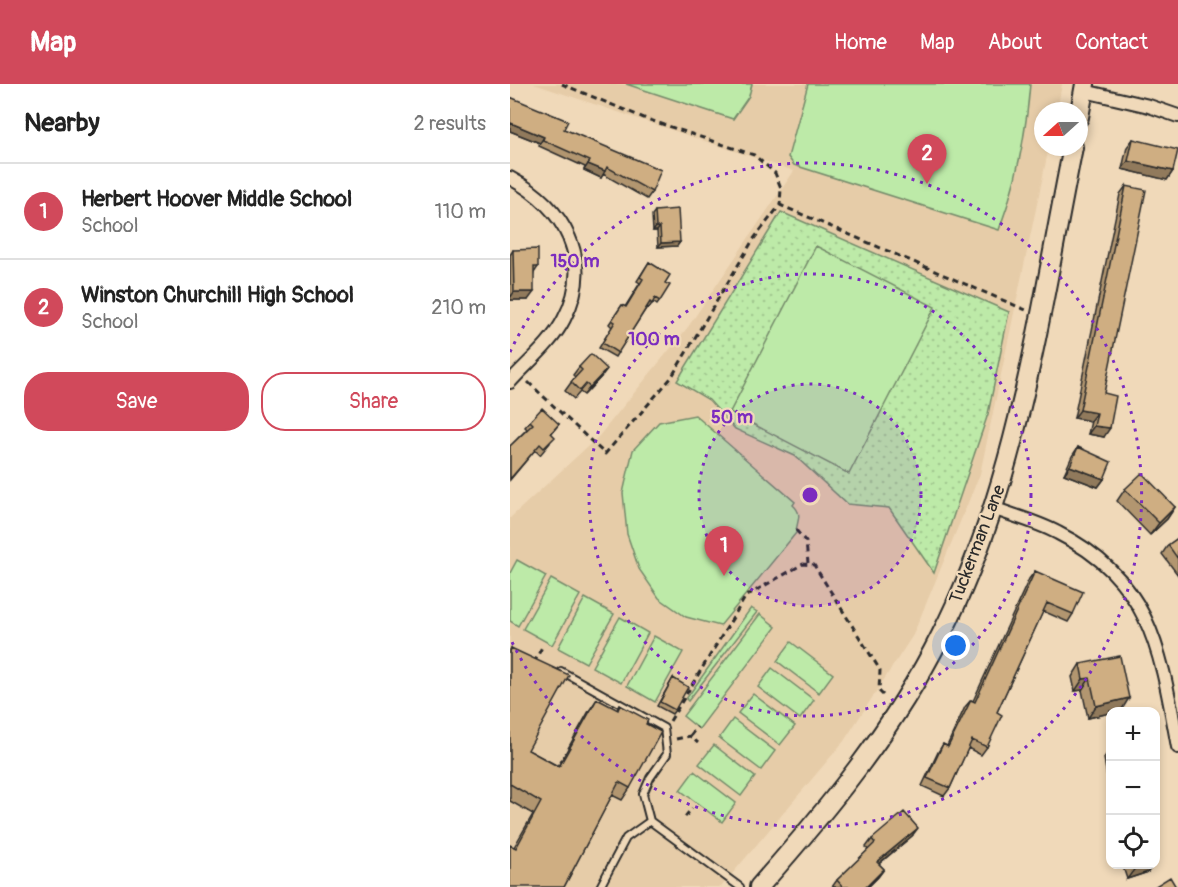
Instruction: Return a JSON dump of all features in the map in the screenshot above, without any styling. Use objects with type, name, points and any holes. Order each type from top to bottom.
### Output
[{"type":"main road","name":"Tuckerman Lane","points":[[759,887],[842,789],[900,709],[942,634],[980,546],[993,508],[1020,407],[1071,156]]},
{"type":"street","points":[[1085,88],[1178,116]]},
{"type":"street","points":[[510,178],[542,197],[560,219],[570,239],[576,266],[574,288],[564,319],[514,377]]},
{"type":"street","points":[[993,508],[1057,532],[1090,552],[1119,578],[1134,597],[1155,639],[1162,661],[1178,747]]},
{"type":"lane","points":[[561,671],[664,728],[667,754],[650,778],[643,794],[650,821],[740,887]]},
{"type":"lane","points":[[600,887],[626,838],[650,821]]},
{"type":"path","points":[[514,377],[605,454],[671,378],[753,240],[780,205],[781,188],[775,173],[754,155],[644,118],[562,84]]},
{"type":"path","points":[[780,205],[1017,308],[1039,313]]},
{"type":"path","points":[[796,530],[806,542],[808,563]]},
{"type":"path","points":[[671,720],[746,596],[808,563],[814,565],[880,670],[879,691],[883,695]]},
{"type":"path","points":[[531,667],[542,646]]},
{"type":"path","points":[[676,739],[690,736],[697,727]]},
{"type":"path","points":[[690,736],[698,743]]},
{"type":"path","points":[[685,817],[692,808]]},
{"type":"shaded area","points":[[534,84],[1062,84],[1059,102],[1034,102],[1034,156],[1047,156],[980,474],[913,635],[844,741],[721,887],[510,887],[510,518],[599,436],[688,327],[794,171]]},
{"type":"green space","points":[[626,84],[752,84],[749,96],[733,119]]},
{"type":"green space","points":[[808,84],[1030,84],[1020,158],[999,230],[794,165],[788,157]]},
{"type":"green space","points":[[781,212],[1009,312],[988,414],[934,573],[889,508],[847,504],[795,456],[735,429],[709,400],[677,381]]},
{"type":"green space","points":[[816,246],[935,307],[849,474],[730,412]]},
{"type":"green space","points":[[695,415],[795,502],[793,505],[799,515],[796,533],[720,626],[686,617],[659,598],[639,569],[627,534],[623,493],[633,450],[659,422]]},
{"type":"green space","points":[[517,560],[546,576],[518,626],[510,621],[510,573]]},
{"type":"green space","points":[[551,579],[580,595],[552,645],[523,629]]},
{"type":"green space","points":[[585,598],[614,614],[586,663],[558,648]]},
{"type":"green space","points":[[751,608],[757,612],[688,701],[686,699]]},
{"type":"green space","points":[[760,614],[776,627],[699,729],[683,716]]},
{"type":"green space","points":[[620,617],[648,633],[621,683],[592,667]]},
{"type":"green space","points":[[654,636],[683,652],[655,702],[627,686]]},
{"type":"green space","points":[[791,642],[833,674],[819,693],[777,661]]},
{"type":"green space","points":[[772,668],[814,700],[800,719],[758,687]]},
{"type":"green space","points":[[753,694],[795,726],[780,745],[738,713]]},
{"type":"green space","points":[[733,719],[775,751],[761,770],[719,738]]},
{"type":"green space","points":[[714,745],[755,777],[741,796],[699,764]]},
{"type":"green space","points":[[694,771],[736,803],[722,822],[680,790]]},
{"type":"building","points":[[510,97],[568,121],[564,129],[661,170],[652,192],[607,167],[605,171],[588,164],[590,161],[543,140],[544,137],[511,123],[510,126]]},
{"type":"building","points":[[1133,139],[1178,150],[1173,171],[1128,161]]},
{"type":"building","points":[[1126,186],[1146,190],[1104,393],[1116,396],[1110,428],[1094,426],[1097,413],[1080,410]]},
{"type":"building","points":[[678,209],[680,242],[661,243],[660,227],[656,227],[655,211]]},
{"type":"building","points":[[538,249],[538,267],[534,267],[534,292],[514,292],[513,250]]},
{"type":"building","points":[[649,262],[670,275],[665,283],[670,285],[660,301],[655,298],[652,304],[650,302],[618,353],[602,343],[615,322],[612,320],[622,305],[626,307],[643,279],[640,277]]},
{"type":"building","points":[[591,354],[607,369],[590,387],[586,384],[580,391],[571,382],[582,370],[579,367]]},
{"type":"building","points":[[542,408],[559,424],[551,433],[555,437],[544,448],[540,444],[510,479],[510,446],[533,424],[530,421]]},
{"type":"building","points":[[1078,447],[1111,462],[1104,479],[1070,466]]},
{"type":"building","points":[[1142,473],[1175,507],[1159,523],[1125,489]]},
{"type":"building","points":[[1178,538],[1178,559],[1168,545]]},
{"type":"building","points":[[1035,571],[1083,592],[1073,614],[1047,603],[997,712],[1002,715],[987,747],[972,740],[950,788],[927,778],[943,744],[948,747],[971,700],[975,702]]},
{"type":"building","points":[[511,648],[569,675],[528,750],[559,767],[597,699],[618,710],[620,705],[648,720],[646,724],[661,732],[630,788],[619,782],[564,887],[510,887],[510,845],[516,848],[541,802],[510,784]]},
{"type":"building","points":[[1120,656],[1129,698],[1096,706],[1090,678],[1083,679],[1080,664]]},
{"type":"building","points":[[673,678],[688,687],[675,710],[660,702]]},
{"type":"building","points":[[904,812],[918,828],[877,862],[884,869],[866,887],[843,887],[837,880],[875,843],[872,839]]},
{"type":"building","points":[[1170,877],[1176,887],[1154,887]]},
{"type":"place","name":"Winston Churchill High School","points":[[927,184]]},
{"type":"place","name":"Herbert Hoover Middle School","points":[[724,576]]}]
